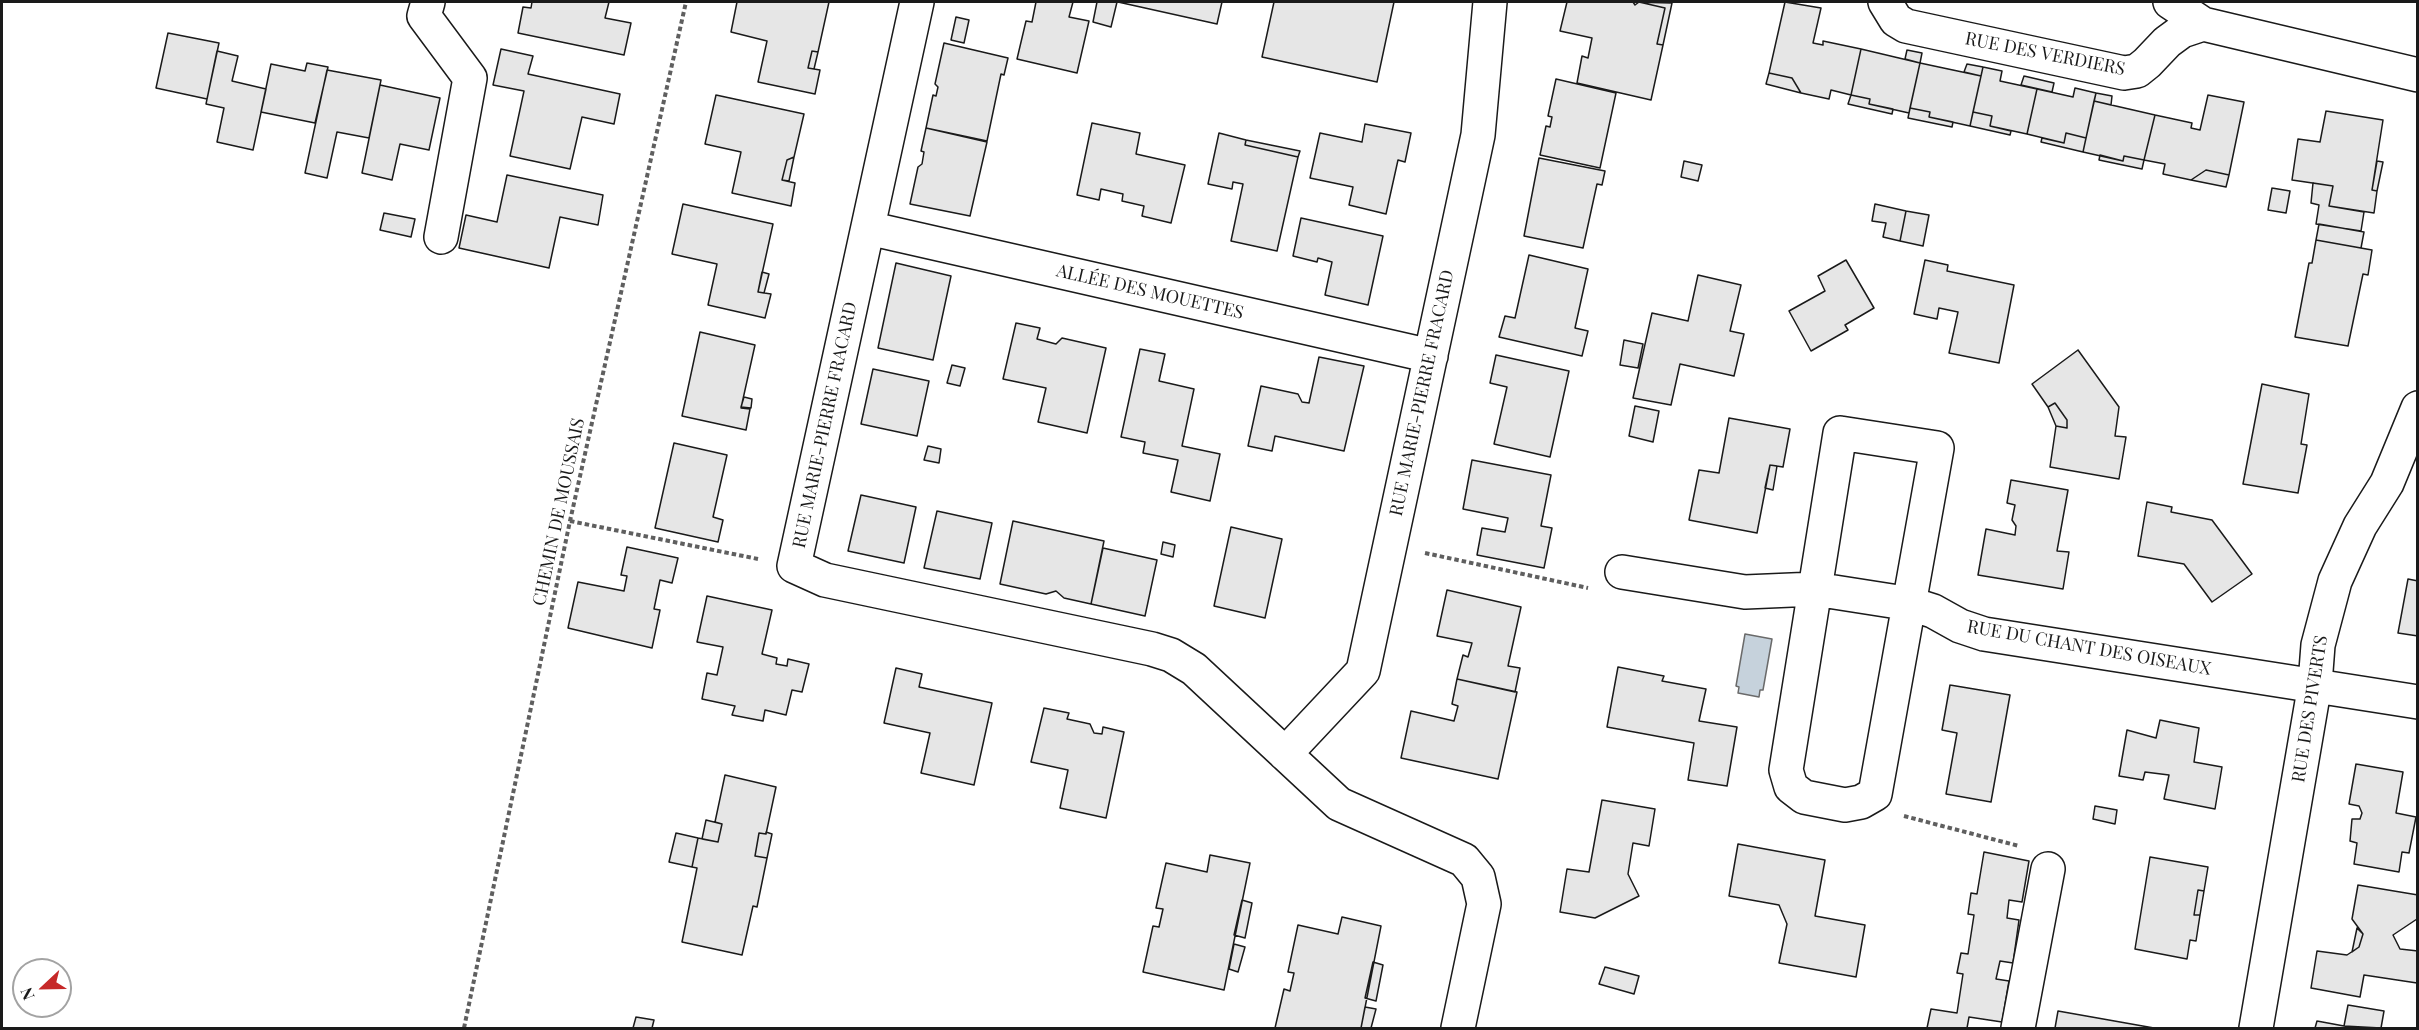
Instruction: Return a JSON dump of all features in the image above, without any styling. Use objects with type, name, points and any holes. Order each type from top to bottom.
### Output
[{"type":"street","points":[[428,2],[424,16],[470,78],[441,237]]},
{"type":"street","name":"RUE MARIE-PIERRE FRACARD","points":[[917,2],[794,566],[825,580],[1152,649],[1171,655],[1194,669],[1339,804],[1464,860],[1478,877],[1484,904],[1458,1029]]},
{"type":"street","name":"RUE MARIE-PIERRE FRACARD","points":[[1285,754],[1363,671],[1478,135],[1490,2]]},
{"type":"street","name":"RUE DES VERDIERS","points":[[1885,2],[1896,20],[1906,26],[2124,73],[2137,70],[2147,63],[2167,42],[2182,31],[2203,24]]},
{"type":"street","points":[[2170,2],[2203,24],[2418,75]]},
{"type":"street","name":"ALLÉE DES MOUETTES","points":[[868,228],[1431,356]]},
{"type":"street","name":"RUE DES PIVERTS","points":[[2256,1029],[2315,684],[2318,645],[2335,581],[2360,526],[2387,483],[2418,408]]},
{"type":"street","points":[[1840,433],[1937,448],[1911,604],[1875,795],[1861,802],[1845,805],[1804,796],[1791,787],[1786,770],[1840,433]]},
{"type":"street","name":"RUE DU CHANT DES OISEAUX","points":[[1622,572],[1745,592],[1815,589],[1911,604],[1934,611],[1960,626],[1984,634],[2292,683],[2315,684],[2418,702]]},
{"type":"street","points":[[2018,1029],[2048,869]]},
{"type":"path","name":"CHEMIN DE MOUSSAIS","points":[[464,1029],[570,521],[686,2]]},
{"type":"path","points":[[570,521],[794,566]]},
{"type":"path","points":[[1389,545],[1618,594],[1622,572]]},
{"type":"path","points":[[1875,795],[1894,812],[1919,822],[2038,852],[2048,869]]},
{"type":"shaded area","points":[[1745,634],[1772,639],[1763,690],[1760,690],[1759,697],[1738,693],[1739,687],[1736,686]]},
{"type":"building","points":[[532,2],[609,2],[605,18],[631,23],[624,55],[518,33],[523,7],[531,8]]},
{"type":"building","points":[[737,2],[829,2],[818,52],[812,51],[808,68],[820,70],[815,94],[758,82],[767,41],[731,32]]},
{"type":"building","points":[[1036,2],[1073,2],[1069,17],[1089,21],[1077,73],[1017,59],[1026,21],[1032,22]]},
{"type":"building","points":[[1097,2],[1117,2],[1111,27],[1093,22]]},
{"type":"building","points":[[1118,2],[1222,2],[1217,24]]},
{"type":"building","points":[[1274,2],[1394,2],[1377,82],[1262,57]]},
{"type":"building","points":[[1567,2],[1633,2],[1635,5],[1639,2],[1665,8],[1657,44],[1663,45],[1651,100],[1577,83],[1582,56],[1588,58],[1592,38],[1560,31]]},
{"type":"building","points":[[1640,2],[1672,3],[1663,45],[1657,44],[1665,8]]},
{"type":"building","points":[[1785,2],[1821,8],[1813,43],[1823,45],[1823,41],[1861,49],[1851,95],[1831,90],[1829,99],[1801,93],[1792,78],[1769,73]]},
{"type":"building","points":[[956,17],[969,20],[964,43],[951,40]]},
{"type":"building","points":[[168,33],[219,43],[207,99],[156,88]]},
{"type":"building","points":[[944,43],[1008,58],[1004,75],[1001,74],[987,141],[926,128],[933,95],[936,96],[938,87],[935,84]]},
{"type":"building","points":[[501,49],[533,56],[528,74],[620,94],[614,124],[582,117],[570,169],[510,156],[524,91],[493,85]]},
{"type":"building","points":[[1861,49],[1920,63],[1909,113],[1869,104],[1870,99],[1851,95]]},
{"type":"building","points":[[1907,50],[1922,53],[1920,63],[1905,59]]},
{"type":"building","points":[[217,51],[238,56],[232,81],[266,89],[253,150],[217,142],[224,108],[206,104]]},
{"type":"building","points":[[812,51],[818,52],[814,69],[808,68]]},
{"type":"building","points":[[307,63],[328,67],[315,123],[261,112],[271,64],[305,71]]},
{"type":"building","points":[[1920,63],[1981,76],[1970,126],[1929,117],[1930,112],[1910,108]]},
{"type":"building","points":[[1967,64],[1983,67],[1981,76],[1964,72]]},
{"type":"building","points":[[1983,67],[2002,71],[2000,81],[2037,89],[2027,134],[1990,126],[1992,116],[1973,112]]},
{"type":"building","points":[[327,70],[381,80],[369,138],[337,132],[327,178],[305,173]]},
{"type":"building","points":[[1769,73],[1792,78],[1801,93],[1766,84]]},
{"type":"building","points":[[2024,76],[2054,83],[2052,92],[2021,85]]},
{"type":"building","points":[[1556,79],[1616,93],[1600,168],[1540,155],[1546,126],[1550,127],[1552,117],[1548,116]]},
{"type":"building","points":[[380,85],[440,98],[429,150],[400,144],[392,180],[362,173]]},
{"type":"building","points":[[2075,88],[2096,93],[2086,138],[2066,133],[2064,143],[2027,134],[2037,89],[2073,97]]},
{"type":"building","points":[[2096,93],[2112,96],[2111,105],[2094,101]]},
{"type":"building","points":[[716,95],[804,114],[794,157],[787,160],[782,180],[795,183],[791,206],[732,193],[741,152],[705,144]]},
{"type":"building","points":[[1851,95],[1870,99],[1869,104],[1893,109],[1892,114],[1848,104]]},
{"type":"building","points":[[2208,95],[2244,102],[2229,175],[2206,170],[2191,180],[2163,174],[2165,164],[2144,160],[2155,115],[2192,123],[2191,128],[2200,130]]},
{"type":"building","points":[[2094,101],[2155,115],[2144,160],[2124,156],[2123,161],[2083,152]]},
{"type":"building","points":[[1910,108],[1930,112],[1929,117],[1953,122],[1952,127],[1908,118]]},
{"type":"building","points":[[2326,111],[2383,120],[2372,190],[2377,191],[2374,213],[2329,206],[2333,186],[2292,180],[2298,139],[2320,142]]},
{"type":"building","points":[[1973,112],[1992,116],[1990,126],[2011,131],[2010,135],[1970,126]]},
{"type":"building","points":[[1092,123],[1140,133],[1136,154],[1185,165],[1171,223],[1142,216],[1144,206],[1122,201],[1123,194],[1101,189],[1099,200],[1077,195]]},
{"type":"building","points":[[1365,124],[1411,133],[1405,162],[1398,160],[1386,214],[1349,205],[1353,187],[1310,178],[1320,133],[1362,142]]},
{"type":"building","points":[[926,128],[987,142],[970,216],[910,204],[918,167],[922,164],[924,152],[921,151]]},
{"type":"building","points":[[1219,133],[1246,140],[1245,145],[1298,157],[1277,251],[1231,241],[1243,184],[1233,182],[1232,189],[1208,184]]},
{"type":"building","points":[[2066,133],[2086,138],[2083,152],[2041,142],[2042,138],[2064,143]]},
{"type":"building","points":[[1246,140],[1300,151],[1298,157],[1245,145]]},
{"type":"building","points":[[2100,155],[2123,161],[2124,156],[2144,160],[2142,169],[2099,160]]},
{"type":"building","points":[[794,157],[789,181],[782,180],[787,160]]},
{"type":"building","points":[[1539,158],[1605,171],[1602,185],[1597,184],[1583,248],[1524,236]]},
{"type":"building","points":[[1684,161],[1702,165],[1698,181],[1681,177]]},
{"type":"building","points":[[2377,161],[2383,162],[2377,191],[2372,190]]},
{"type":"building","points":[[2206,170],[2229,175],[2226,187],[2191,180]]},
{"type":"building","points":[[507,175],[603,195],[598,225],[560,217],[549,268],[459,248],[466,215],[497,222]]},
{"type":"building","points":[[2313,183],[2333,186],[2329,206],[2364,212],[2361,231],[2316,224],[2319,205],[2311,203]]},
{"type":"building","points":[[2272,188],[2290,191],[2286,213],[2268,210]]},
{"type":"building","points":[[683,204],[773,224],[758,292],[771,294],[765,318],[708,305],[717,264],[672,254]]},
{"type":"building","points":[[1875,204],[1906,211],[1900,241],[1883,237],[1886,223],[1872,221]]},
{"type":"building","points":[[1906,211],[1929,215],[1923,246],[1900,241]]},
{"type":"building","points":[[384,213],[415,219],[411,237],[380,230]]},
{"type":"building","points":[[1301,218],[1383,236],[1368,305],[1325,295],[1332,262],[1318,258],[1317,262],[1293,256]]},
{"type":"building","points":[[2319,224],[2364,232],[2361,248],[2316,240]]},
{"type":"building","points":[[2316,240],[2372,250],[2368,275],[2363,274],[2348,346],[2295,337],[2309,263],[2312,263]]},
{"type":"building","points":[[1529,255],[1588,269],[1575,328],[1588,331],[1582,356],[1499,337],[1505,316],[1515,318]]},
{"type":"building","points":[[1846,260],[1874,308],[1845,325],[1848,330],[1811,351],[1789,311],[1825,291],[1818,276]]},
{"type":"building","points":[[1925,260],[1948,265],[1947,271],[2014,285],[1999,363],[1949,353],[1958,312],[1939,308],[1937,319],[1914,314]]},
{"type":"building","points":[[896,263],[951,276],[933,360],[878,348]]},
{"type":"building","points":[[762,272],[769,274],[764,293],[758,292]]},
{"type":"building","points":[[1698,275],[1741,285],[1730,331],[1744,334],[1734,376],[1680,364],[1671,405],[1633,398],[1652,313],[1688,321]]},
{"type":"building","points":[[1016,323],[1040,328],[1037,339],[1056,344],[1062,338],[1106,348],[1087,433],[1038,422],[1046,388],[1003,379]]},
{"type":"building","points":[[700,332],[755,345],[741,408],[750,409],[746,430],[682,416]]},
{"type":"building","points":[[1624,340],[1643,344],[1638,368],[1620,365]]},
{"type":"building","points":[[1140,349],[1165,354],[1159,381],[1194,389],[1182,446],[1220,454],[1210,501],[1171,492],[1178,460],[1143,453],[1145,442],[1121,437]]},
{"type":"building","points":[[2078,350],[2119,407],[2115,436],[2126,437],[2119,479],[2050,467],[2056,426],[2067,428],[2067,420],[2055,403],[2048,407],[2032,384]]},
{"type":"building","points":[[1496,355],[1569,371],[1550,457],[1494,444],[1507,387],[1490,383]]},
{"type":"building","points":[[1319,357],[1364,366],[1344,451],[1275,436],[1272,451],[1248,446],[1261,386],[1298,394],[1302,402],[1309,403]]},
{"type":"building","points":[[952,365],[965,368],[960,386],[947,383]]},
{"type":"building","points":[[873,369],[929,381],[917,436],[861,424]]},
{"type":"building","points":[[2262,384],[2309,394],[2301,444],[2307,445],[2298,493],[2243,484]]},
{"type":"building","points":[[744,397],[752,399],[751,408],[741,407]]},
{"type":"building","points":[[2055,403],[2067,420],[2067,428],[2056,426],[2048,407]]},
{"type":"building","points":[[1635,406],[1659,411],[1653,442],[1629,436]]},
{"type":"building","points":[[1729,418],[1790,429],[1783,467],[1770,465],[1757,533],[1689,520],[1699,470],[1719,473]]},
{"type":"building","points":[[674,443],[727,455],[713,517],[723,520],[718,542],[655,528]]},
{"type":"building","points":[[928,446],[941,449],[939,463],[924,460]]},
{"type":"building","points":[[1472,460],[1551,475],[1541,526],[1552,528],[1544,568],[1477,555],[1482,528],[1505,532],[1508,518],[1463,509]]},
{"type":"building","points":[[1770,465],[1777,466],[1773,490],[1765,488]]},
{"type":"building","points":[[2011,480],[2068,490],[2057,551],[2069,552],[2063,589],[1978,575],[1986,529],[2015,535],[2016,526],[2012,520],[2015,505],[2007,503]]},
{"type":"building","points":[[861,495],[916,507],[904,563],[848,551]]},
{"type":"building","points":[[2147,502],[2172,507],[2171,512],[2212,520],[2252,574],[2212,602],[2184,564],[2138,556]]},
{"type":"building","points":[[937,511],[992,523],[980,579],[924,568]]},
{"type":"building","points":[[1013,521],[1104,541],[1091,604],[1064,598],[1056,591],[1046,594],[1000,584]]},
{"type":"building","points":[[1231,527],[1282,539],[1265,618],[1214,606]]},
{"type":"building","points":[[1163,542],[1175,545],[1173,557],[1161,554]]},
{"type":"building","points":[[627,547],[678,558],[672,583],[660,580],[654,609],[660,610],[652,648],[568,628],[578,582],[624,591],[627,576],[621,575]]},
{"type":"building","points":[[1103,548],[1157,560],[1145,616],[1091,604]]},
{"type":"building","points":[[2408,579],[2418,581],[2418,636],[2398,633]]},
{"type":"building","points":[[1447,590],[1521,607],[1508,666],[1520,668],[1515,692],[1457,679],[1463,655],[1468,657],[1472,643],[1437,636]]},
{"type":"building","points":[[707,596],[772,610],[762,654],[777,658],[776,664],[787,666],[788,659],[809,664],[802,692],[792,690],[786,715],[765,710],[763,721],[732,715],[735,706],[702,699],[707,673],[717,675],[723,647],[697,642]]},
{"type":"building","points":[[1618,667],[1664,676],[1662,681],[1706,689],[1699,721],[1737,727],[1727,786],[1688,780],[1694,743],[1607,727]]},
{"type":"building","points":[[896,668],[922,674],[919,687],[992,703],[974,785],[921,773],[930,733],[884,723]]},
{"type":"building","points":[[1457,679],[1517,692],[1498,779],[1401,758],[1411,711],[1454,721],[1458,706],[1452,704]]},
{"type":"building","points":[[1950,685],[2010,695],[1991,802],[1946,794],[1957,733],[1942,730]]},
{"type":"building","points":[[1044,708],[1069,713],[1067,719],[1090,724],[1094,733],[1102,734],[1103,727],[1124,732],[1106,818],[1060,808],[1068,770],[1031,762]]},
{"type":"building","points":[[2160,720],[2199,728],[2194,762],[2222,767],[2215,809],[2164,799],[2169,775],[2145,772],[2143,780],[2119,776],[2127,730],[2156,738]]},
{"type":"building","points":[[2356,764],[2403,772],[2396,813],[2416,817],[2409,853],[2402,852],[2399,872],[2354,864],[2357,843],[2350,841],[2352,819],[2360,819],[2362,813],[2359,806],[2349,804]]},
{"type":"building","points":[[725,775],[776,787],[766,834],[759,833],[755,856],[767,858],[757,907],[753,906],[742,955],[682,942],[697,868],[692,867],[698,838],[718,842],[722,824],[715,822]]},
{"type":"building","points":[[1602,800],[1655,809],[1649,846],[1633,843],[1628,874],[1639,896],[1595,918],[1560,912],[1567,869],[1589,872]]},
{"type":"building","points":[[2095,806],[2117,810],[2115,824],[2093,819]]},
{"type":"building","points":[[706,820],[722,824],[718,842],[702,839]]},
{"type":"building","points":[[766,832],[772,834],[767,858],[755,856],[759,833],[766,834]]},
{"type":"building","points":[[676,833],[698,838],[692,867],[669,862]]},
{"type":"building","points":[[1738,844],[1825,860],[1815,916],[1865,925],[1856,977],[1779,963],[1787,924],[1779,905],[1729,896]]},
{"type":"building","points":[[1984,852],[2029,861],[2022,902],[2009,900],[2007,918],[2019,920],[2013,963],[2000,961],[1996,979],[2009,981],[2002,1022],[1969,1017],[1967,1028],[1927,1028],[1931,1009],[1957,1013],[1963,974],[1957,973],[1961,953],[1968,954],[1974,915],[1968,914],[1971,893],[1977,894]]},
{"type":"building","points":[[1210,855],[1250,863],[1224,990],[1143,972],[1153,926],[1159,927],[1163,909],[1156,908],[1166,863],[1207,872]]},
{"type":"building","points":[[2150,857],[2208,867],[2204,891],[2198,890],[2194,915],[2200,915],[2196,941],[2190,940],[2187,959],[2135,949]]},
{"type":"building","points":[[2358,885],[2418,895],[2417,919],[2393,935],[2400,949],[2418,951],[2417,983],[2364,975],[2360,997],[2311,988],[2317,951],[2347,955],[2359,947],[2363,934],[2352,919]]},
{"type":"building","points":[[2198,890],[2204,891],[2200,915],[2194,915]]},
{"type":"building","points":[[1242,900],[1252,903],[1245,938],[1234,935]]},
{"type":"building","points":[[1342,917],[1381,926],[1361,1028],[1275,1028],[1284,989],[1290,991],[1294,973],[1288,972],[1298,925],[1338,934]]},
{"type":"building","points":[[2357,928],[2363,934],[2359,947],[2352,952]]},
{"type":"building","points":[[1234,944],[1245,947],[1238,972],[1229,969]]},
{"type":"building","points":[[1373,962],[1383,965],[1376,1001],[1365,998]]},
{"type":"building","points":[[1605,967],[1639,976],[1634,994],[1599,984]]},
{"type":"building","points":[[2348,1005],[2384,1011],[2381,1028],[2344,1026]]},
{"type":"building","points":[[1365,1007],[1376,1009],[1371,1028],[1361,1028]]},
{"type":"building","points":[[2058,1011],[2154,1028],[2055,1028]]},
{"type":"building","points":[[636,1017],[654,1020],[652,1028],[633,1028]]},
{"type":"building","points":[[2317,1021],[2344,1026],[2357,1028],[2315,1028]]}]
